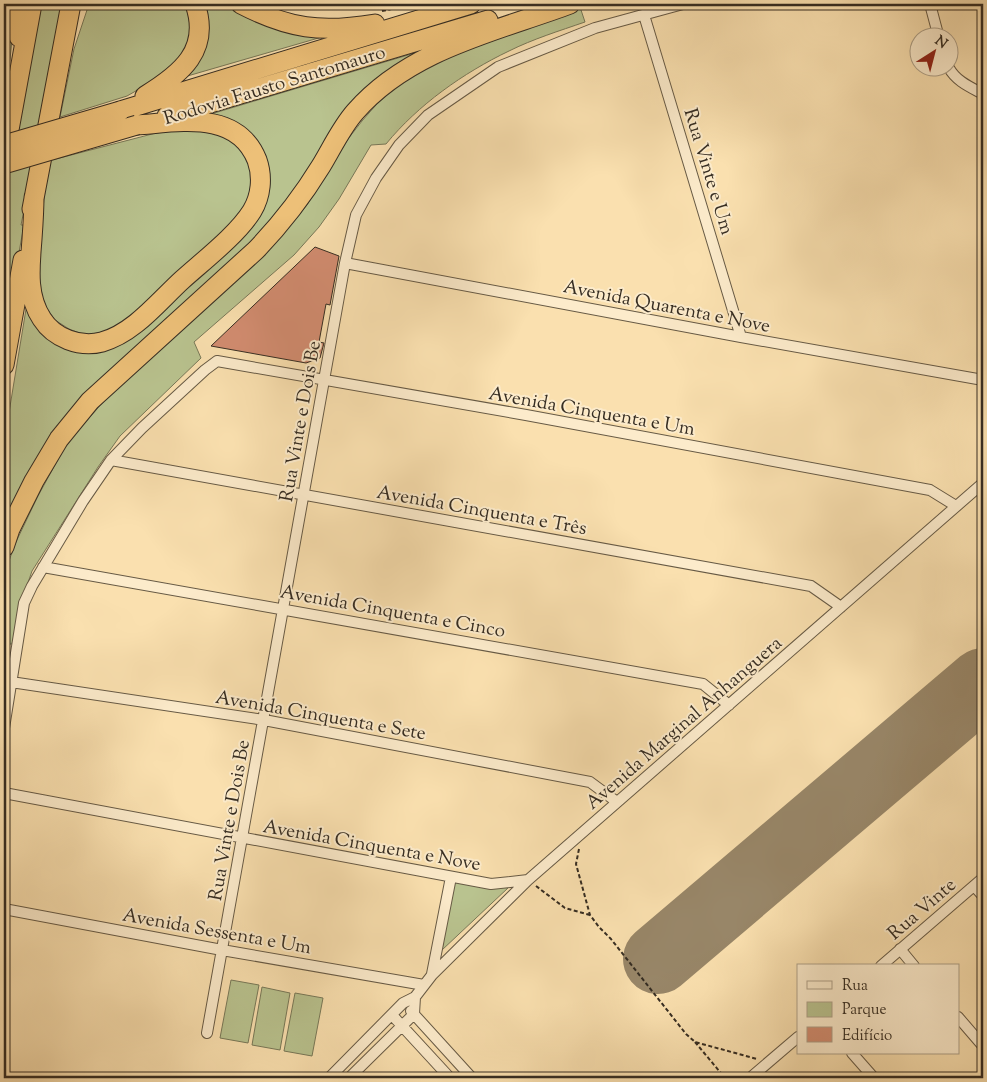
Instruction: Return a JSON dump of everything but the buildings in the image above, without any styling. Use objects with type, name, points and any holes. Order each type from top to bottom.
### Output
[{"type":"highway","points":[[16,4],[20,70]]},
{"type":"highway","points":[[4,158],[32,4]]},
{"type":"highway","points":[[4,365],[71,4]]},
{"type":"highway","points":[[60,60],[77,13],[83,4]]},
{"type":"highway","points":[[120,111],[164,84],[187,64],[199,37],[199,19],[195,4]]},
{"type":"highway","points":[[240,4],[280,21],[306,28],[330,29],[358,27],[393,21],[470,4]]},
{"type":"highway","name":"Rodovia Fausto Santomauro","points":[[4,144],[120,111],[470,4]]},
{"type":"highway","name":"Rodovia Fausto Santomauro","points":[[4,164],[544,4]]},
{"type":"highway","points":[[4,547],[10,529],[34,481],[59,439],[83,408],[256,250],[280,225],[300,200],[355,112],[393,77],[419,62],[478,36],[570,4]]},
{"type":"highway","points":[[34,197],[29,269],[34,305],[43,321],[54,333],[68,340],[84,344],[101,342],[125,332],[232,235],[251,213],[257,201],[260,187],[259,167],[252,149],[241,137],[227,128],[208,122],[137,125]]},
{"type":"street","name":"Rua Vinte e Dois Be","points":[[207,1033],[345,263],[356,215],[376,178],[399,145],[428,115],[498,67],[595,28],[683,4]]},
{"type":"street","points":[[930,4],[936,28]]},
{"type":"street","name":"Rua Vinte e Um","points":[[644,14],[741,337]]},
{"type":"street","points":[[957,78],[983,94]]},
{"type":"street","name":"Avenida Quarenta e Nove","points":[[345,263],[983,380]]},
{"type":"street","name":"Avenida Cinquenta e Um","points":[[111,460],[142,428],[205,370],[218,362],[526,415],[930,490],[956,506]]},
{"type":"street","points":[[4,728],[24,603],[43,567],[83,501],[111,460]]},
{"type":"street","name":"Avenida Cinquenta e Três","points":[[111,460],[811,586],[841,607]]},
{"type":"street","name":"Avenida Marginal Anhanguera","points":[[415,998],[432,975],[528,880],[983,483]]},
{"type":"street","name":"Avenida Cinquenta e Cinco","points":[[43,567],[703,684],[729,705]]},
{"type":"street","name":"Avenida Cinquenta e Sete","points":[[11,682],[264,720],[590,782],[617,802]]},
{"type":"street","name":"Avenida Cinquenta e Nove","points":[[4,793],[491,884],[528,880]]},
{"type":"street","points":[[432,975],[450,877]]},
{"type":"street","name":"Rua Vinte","points":[[883,964],[983,878]]},
{"type":"street","points":[[974,886],[983,896]]},
{"type":"street","name":"Avenida Sessenta e Um","points":[[4,909],[222,950],[424,985]]},
{"type":"street","points":[[900,949],[912,964]]},
{"type":"street","points":[[329,1078],[403,1003],[415,998],[414,1014],[349,1078]]},
{"type":"street","points":[[403,1003],[472,1078]]},
{"type":"street","points":[[392,1015],[450,1078]]},
{"type":"street","points":[[960,1019],[983,1046]]},
{"type":"street","points":[[750,1078],[797,1038]]},
{"type":"street","points":[[853,1054],[874,1078]]},
{"type":"path","points":[[582,832],[576,864],[590,915],[598,927],[612,939],[686,1034],[725,1078]]},
{"type":"path","points":[[528,880],[565,908],[590,915]]},
{"type":"path","points":[[695,1042],[769,1062]]},
{"type":"green space","points":[[4,4],[11,4],[13,31],[4,92]]},
{"type":"green space","points":[[40,4],[65,4],[21,225],[24,225],[4,334],[4,179]]},
{"type":"green space","points":[[89,4],[188,4],[192,21],[189,48],[162,76],[127,96],[60,117],[74,49]]},
{"type":"green space","points":[[202,4],[231,4],[244,12],[322,37],[184,77]]},
{"type":"green space","points":[[580,7],[585,22],[527,43],[475,69],[427,103],[386,144],[371,145],[339,199],[319,227],[294,255],[194,342],[201,358],[120,436],[98,467],[32,571],[22,600],[12,644],[4,644],[4,575],[15,544],[62,452],[74,435],[105,400],[275,243],[307,205],[348,139],[376,105],[395,87],[416,71],[463,48]]},
{"type":"green space","points":[[418,52],[381,77],[265,229],[108,375],[4,531],[4,443],[28,297],[40,324],[106,346],[262,209],[242,127],[227,118],[211,114]]},
{"type":"green space","points":[[196,128],[215,130],[243,149],[251,165],[252,194],[240,217],[136,314],[106,332],[82,334],[69,329],[55,320],[47,309],[41,294],[39,281],[38,256],[48,161],[156,133]]},
{"type":"green space","points":[[453,880],[508,888],[442,950]]},
{"type":"green space","points":[[231,980],[259,985],[248,1043],[220,1038]]},
{"type":"green space","points":[[262,987],[290,993],[280,1050],[252,1045]]},
{"type":"green space","points":[[295,993],[323,998],[312,1056],[284,1051]]},
{"type":"runway","points":[[658,959],[983,683]]}]
